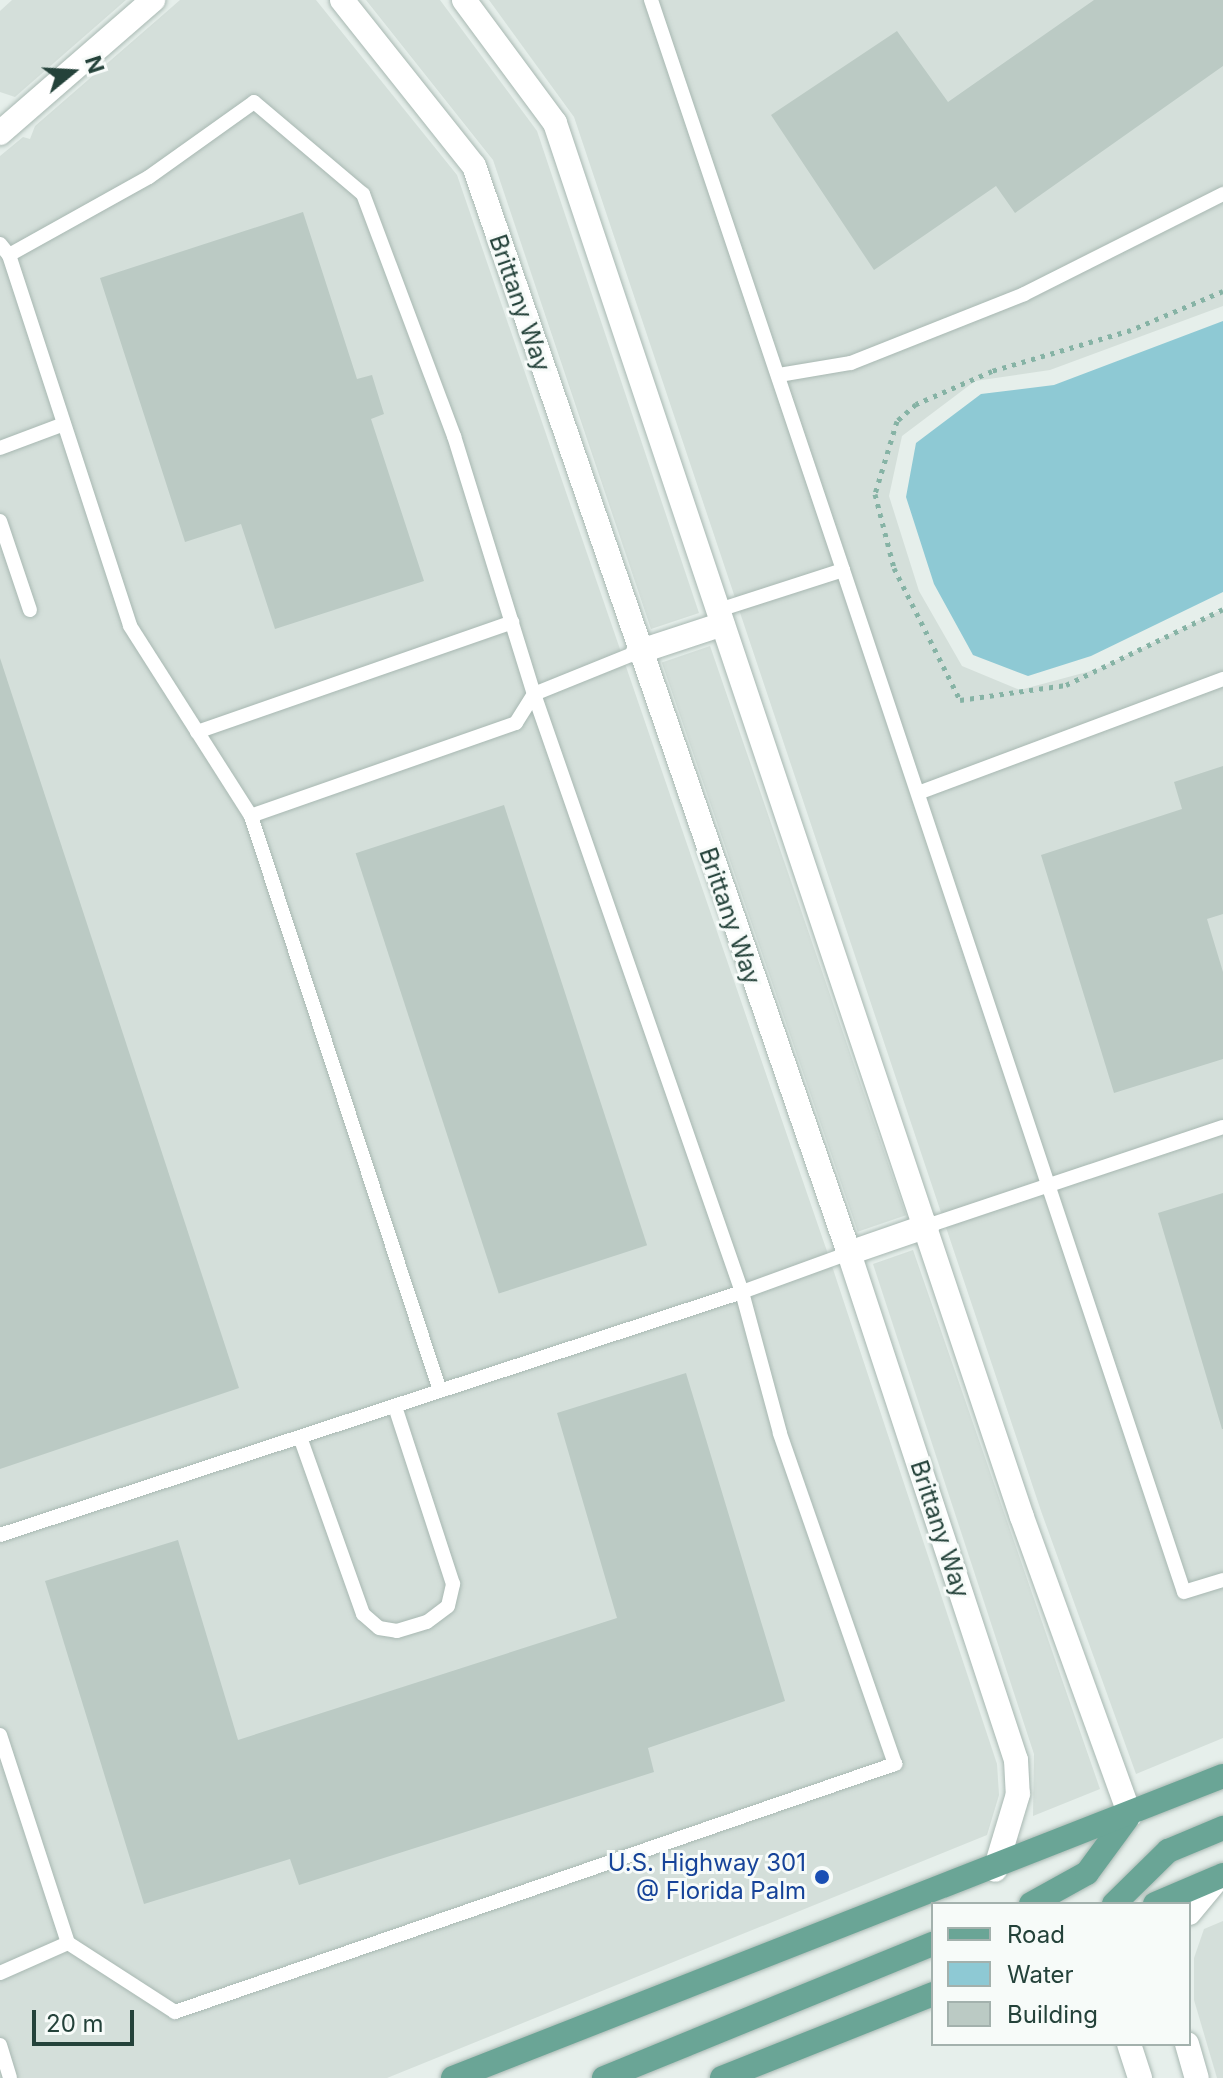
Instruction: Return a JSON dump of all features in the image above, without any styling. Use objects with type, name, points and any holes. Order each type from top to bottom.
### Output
[{"type":"main road","points":[[453,2078],[995,1870],[1223,1776]]},
{"type":"main road","points":[[1035,1902],[1087,1873],[1130,1815]]},
{"type":"main road","points":[[1116,1902],[1168,1851],[1223,1828]]},
{"type":"main road","points":[[1160,1902],[1221,1876]]},
{"type":"main road","points":[[604,2078],[931,1945]]},
{"type":"main road","points":[[722,2078],[931,1995]]},
{"type":"main road","points":[[493,2078],[614,2017]]},
{"type":"street","points":[[0,133],[10,114],[153,0]]},
{"type":"street","name":"Brittany Way","points":[[342,0],[474,166],[638,652],[849,1253],[1016,1760],[1018,1794],[995,1870]]},
{"type":"street","points":[[464,0],[555,123],[927,1226],[1130,1815]]},
{"type":"street","points":[[638,652],[721,617]]},
{"type":"street","points":[[849,1253],[927,1226]]},
{"type":"street","points":[[1191,1911],[1221,1876]]},
{"type":"street","points":[[1130,2046],[1140,2078]]},
{"type":"street","points":[[1188,2046],[1197,2078]]},
{"type":"lane","points":[[651,0],[1184,1592],[1223,1580]]},
{"type":"lane","points":[[0,1735],[68,1943],[175,2012],[895,1764],[780,1433],[742,1292],[534,694],[454,436],[363,194],[254,102],[149,177],[4,250],[130,626],[251,816],[440,1391]]},
{"type":"lane","points":[[779,375],[851,363],[1024,294],[1223,194]]},
{"type":"lane","points":[[0,448],[64,424]]},
{"type":"lane","points":[[0,521],[30,610]]},
{"type":"lane","points":[[721,617],[843,570]]},
{"type":"lane","points":[[197,732],[512,622]]},
{"type":"lane","points":[[251,816],[516,723],[534,694],[638,652]]},
{"type":"lane","points":[[918,793],[1223,679]]},
{"type":"lane","points":[[927,1226],[1223,1127]]},
{"type":"lane","points":[[0,1535],[742,1292],[849,1253]]},
{"type":"lane","points":[[300,1437],[363,1614],[379,1628],[397,1631],[427,1622],[448,1606],[453,1584],[395,1407]]},
{"type":"lane","points":[[0,1973],[68,1943]]},
{"type":"lane","points":[[0,2045],[10,2078]]},
{"type":"path","points":[[1223,291],[1131,330],[992,371],[916,404],[897,421],[875,494],[894,568],[960,700],[1066,685],[1223,609]]},
{"type":"shaded area","points":[[12,0],[126,0],[15,97],[0,92],[0,11]]},
{"type":"shaded area","points":[[180,0],[316,0],[457,175],[830,1260],[997,1764],[999,1795],[987,1835],[387,2078],[0,2078],[0,156],[23,137],[30,139],[35,126]]},
{"type":"shaded area","points":[[366,0],[440,0],[537,131],[699,613],[651,629],[493,160]]},
{"type":"shaded area","points":[[489,0],[1223,0],[1223,306],[1050,370],[975,381],[902,436],[889,496],[919,591],[962,666],[1020,690],[1098,669],[1223,609],[1223,1738],[1136,1774],[1041,1511],[574,117]]},
{"type":"shaded area","points":[[710,646],[906,1215],[858,1232],[662,663]]},
{"type":"shaded area","points":[[913,1250],[1100,1789],[1033,1816],[1034,1754],[873,1264]]},
{"type":"shaded area","points":[[1223,1921],[1223,2078],[1217,2078],[1194,2000],[1194,1958],[1204,1929]]},
{"type":"water","points":[[1223,321],[1223,592],[1091,656],[1028,676],[973,655],[934,584],[906,497],[916,443],[981,394],[1054,385]]},
{"type":"building","points":[[1094,0],[1223,0],[1223,66],[1015,213],[996,186],[874,270],[771,115],[897,31],[948,102]]},
{"type":"building","points":[[303,212],[357,379],[372,375],[384,414],[371,419],[424,581],[275,629],[241,524],[185,542],[100,278]]},
{"type":"building","points":[[0,658],[239,1388],[0,1469]]},
{"type":"building","points":[[1223,766],[1223,914],[1207,919],[1223,972],[1223,1059],[1114,1093],[1041,855],[1182,809],[1174,782]]},
{"type":"building","points":[[504,805],[647,1245],[499,1294],[356,853]]},
{"type":"building","points":[[1223,1193],[1223,1429],[1222,1429],[1158,1213]]},
{"type":"building","points":[[686,1373],[785,1701],[648,1748],[654,1772],[299,1885],[290,1859],[144,1904],[45,1581],[178,1540],[238,1740],[617,1618],[557,1413]]},
{"type":"place","name":"U.S. Highway 301 @ Florida Palm","points":[[822,1877]]}]
